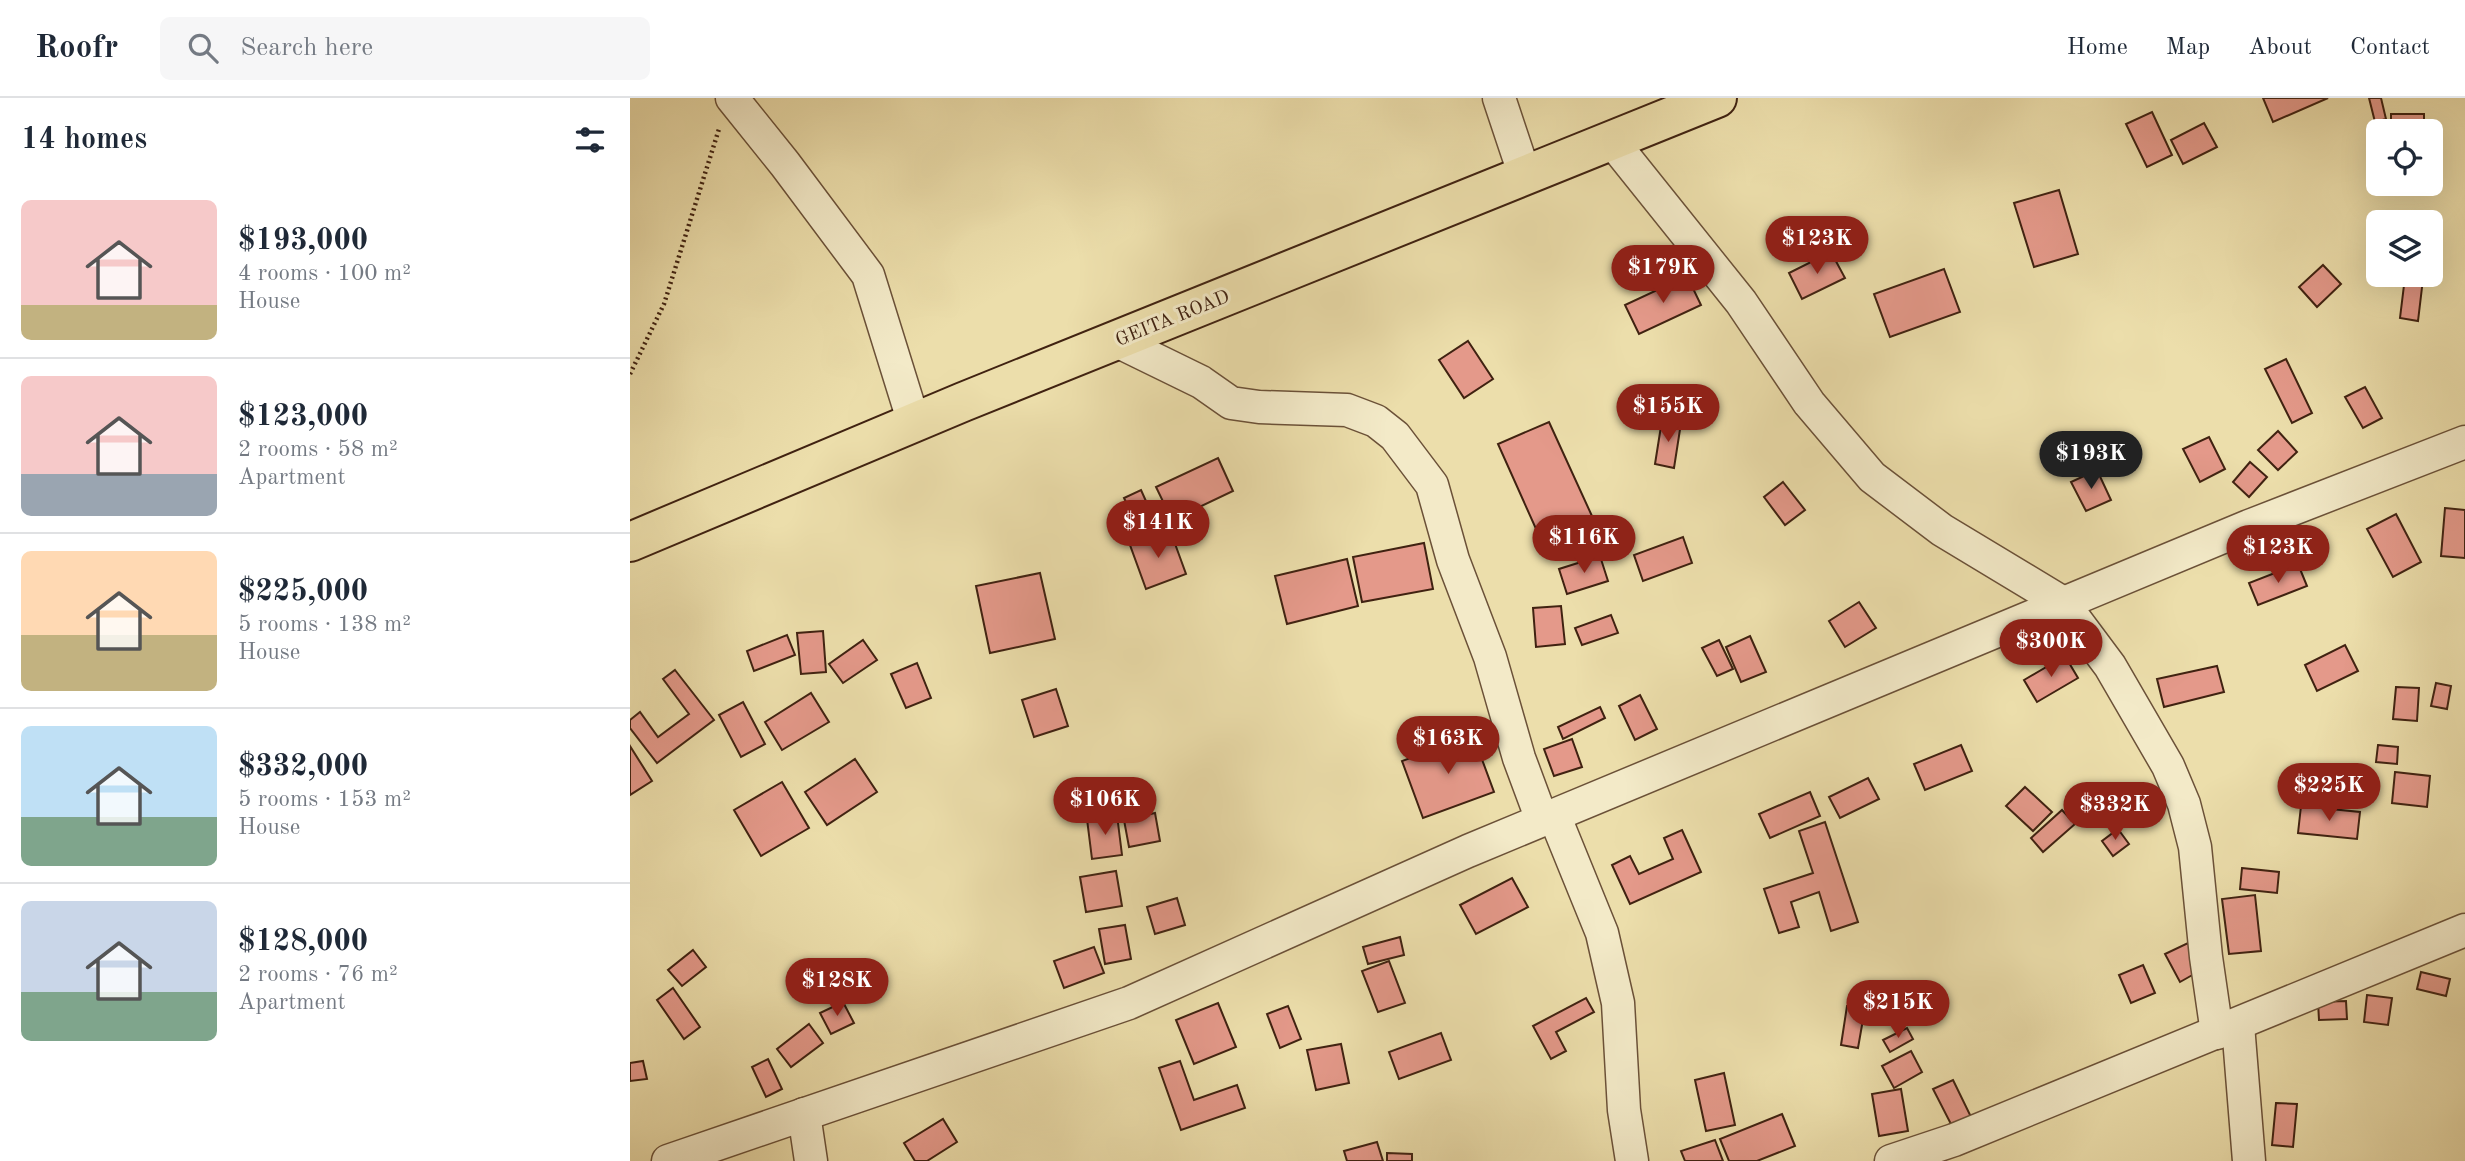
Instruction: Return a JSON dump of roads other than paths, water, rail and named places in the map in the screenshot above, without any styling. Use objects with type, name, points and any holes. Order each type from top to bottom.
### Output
[{"type":"highway","name":"GEITA ROAD","points":[[630,542],[1115,340],[1717,98]]},
{"type":"street","points":[[1499,98],[1525,176]]},
{"type":"street","points":[[726,111],[785,164],[868,275],[914,423]]},
{"type":"street","points":[[1612,141],[1741,302],[1809,403],[1872,477],[1942,530],[2063,603],[2110,666],[2168,766],[2184,804],[2195,848],[2206,957],[2227,1029],[2249,1161]]},
{"type":"street","points":[[1115,340],[1201,382],[1231,403],[1259,407],[1347,410],[1376,421],[1395,436],[1432,485],[1453,560],[1490,657],[1519,758],[1605,944],[1618,1003],[1624,1110],[1632,1161]]},
{"type":"street","points":[[668,1161],[1129,1003],[1548,817],[2249,526],[2465,442]]},
{"type":"street","points":[[1891,1161],[1954,1140],[2465,930]]},
{"type":"street","points":[[804,1115],[811,1161]]}]
